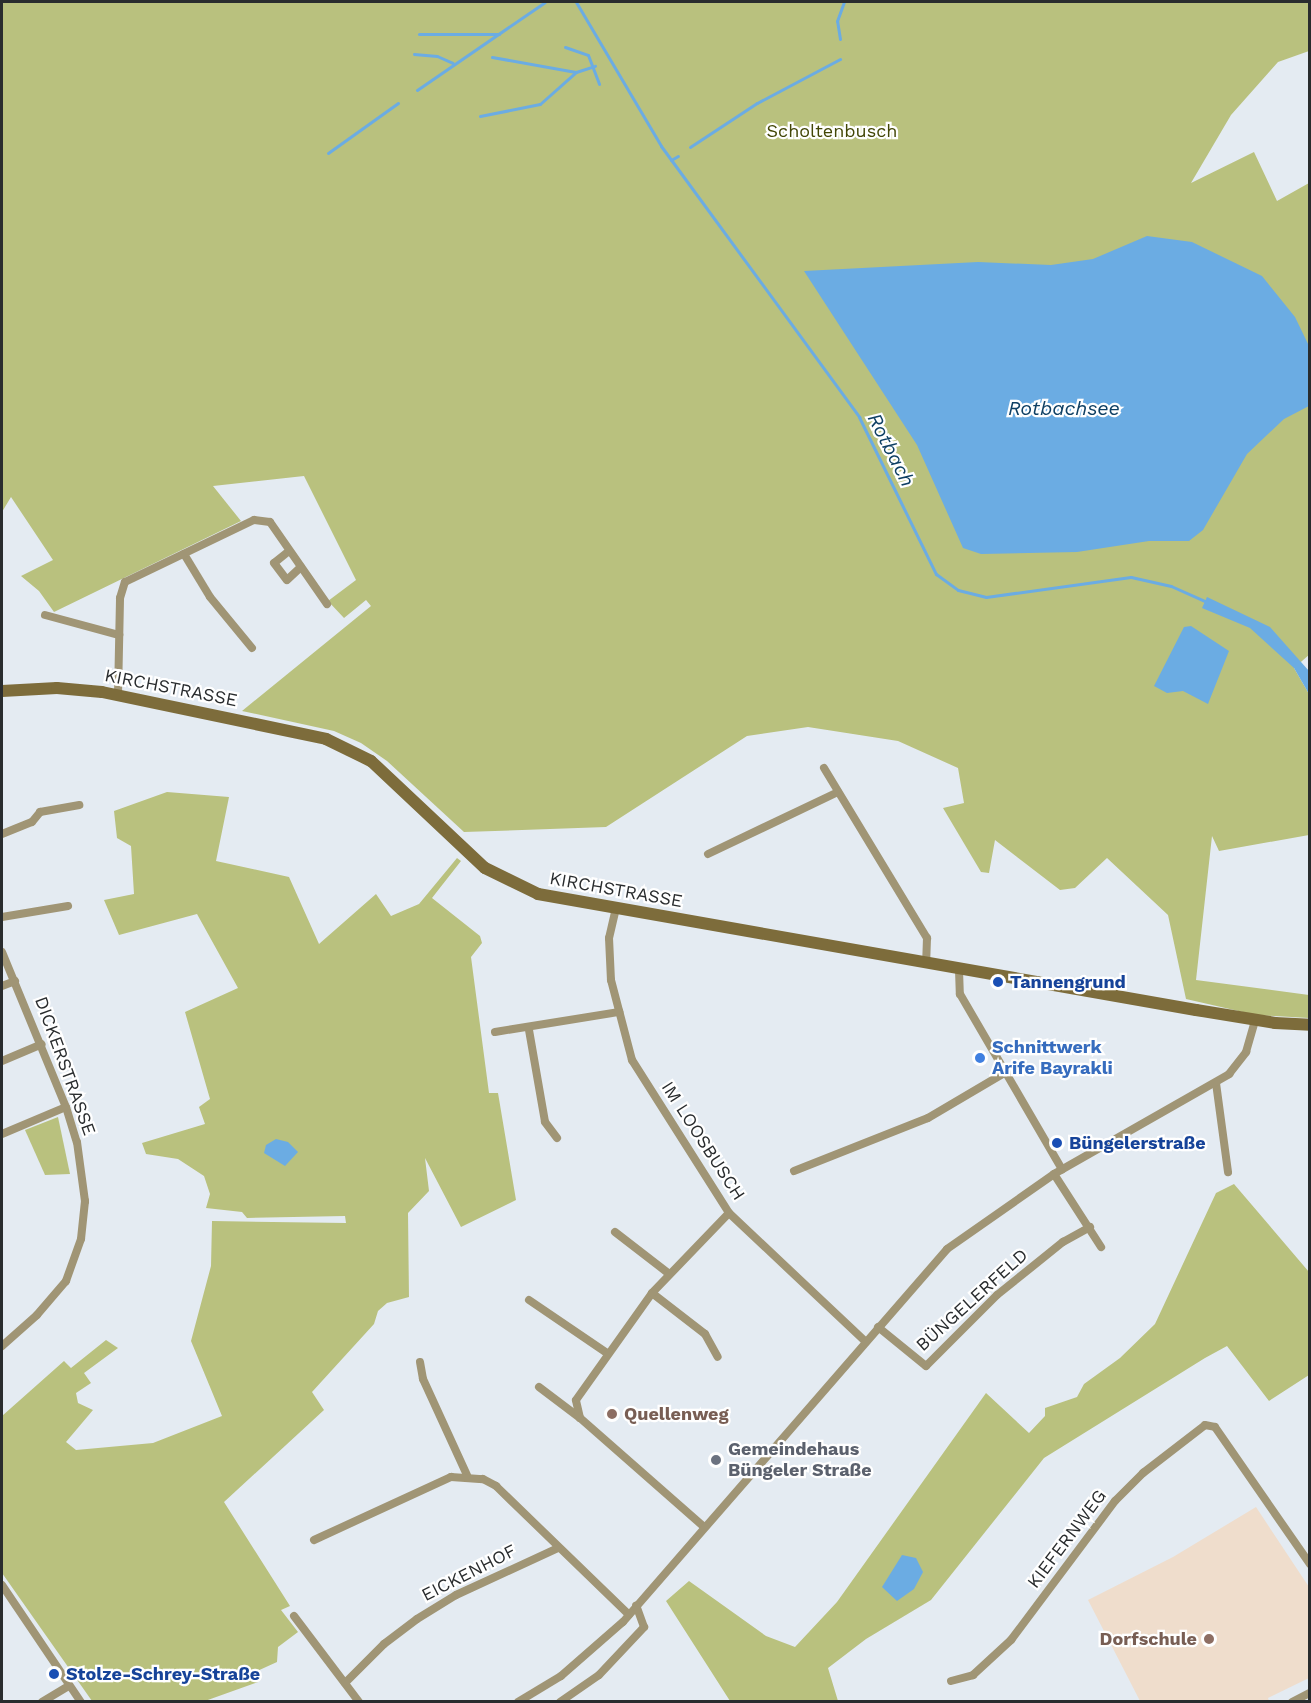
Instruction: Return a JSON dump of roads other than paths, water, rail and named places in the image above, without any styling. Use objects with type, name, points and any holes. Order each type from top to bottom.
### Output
[{"type":"street","points":[[118,695],[120,598],[125,582],[254,520],[270,522],[327,604]]},
{"type":"street","points":[[289,551],[274,563],[287,580],[301,567]]},
{"type":"street","points":[[184,554],[210,597],[252,648]]},
{"type":"street","points":[[45,615],[119,635]]},
{"type":"street","name":"KIRCHSTRASSE","points":[[2,691],[57,688],[118,695],[303,733],[345,746],[370,761],[485,868],[538,894],[959,970],[1275,1023],[1310,1032]]},
{"type":"street","points":[[824,768],[927,938],[926,963]]},
{"type":"street","points":[[708,854],[838,792]]},
{"type":"street","points":[[2,834],[32,822],[40,812],[79,805]]},
{"type":"street","points":[[2,917],[68,906]]},
{"type":"street","name":"IM LOOSBUSCH","points":[[616,908],[609,938],[611,980],[632,1060],[729,1213],[866,1342]]},
{"type":"street","name":"DICKERSTRASSE","points":[[2,951],[66,1107],[84,1185],[81,1239],[71,1272],[57,1295],[2,1346]]},
{"type":"street","points":[[959,970],[960,994],[1062,1169]]},
{"type":"street","points":[[2,987],[15,981]]},
{"type":"street","points":[[495,1032],[529,1030],[619,1012]]},
{"type":"street","points":[[521,1701],[561,1676],[629,1615],[946,1250],[1062,1169],[1216,1083],[1239,1064],[1255,1020]]},
{"type":"street","name":"KIRCHSTRASSE","points":[[1275,1023],[1310,1024]]},
{"type":"street","points":[[529,1030],[545,1122],[557,1138]]},
{"type":"street","points":[[2,1060],[42,1044]]},
{"type":"street","points":[[794,1171],[928,1118],[1006,1072]]},
{"type":"street","points":[[1216,1083],[1228,1172]]},
{"type":"street","points":[[2,1134],[66,1107]]},
{"type":"street","points":[[1054,1174],[1101,1247]]},
{"type":"street","points":[[580,1418],[576,1400],[607,1353],[668,1273],[729,1213]]},
{"type":"street","name":"BÜNGELERFELD","points":[[878,1327],[926,1366],[997,1295],[1063,1242],[1090,1227]]},
{"type":"street","points":[[615,1232],[668,1273]]},
{"type":"street","points":[[652,1293],[705,1334],[718,1357]]},
{"type":"street","points":[[529,1300],[607,1353]]},
{"type":"street","points":[[420,1362],[423,1379],[467,1475]]},
{"type":"street","points":[[539,1387],[580,1418],[704,1526]]},
{"type":"street","name":"KIEFERNWEG","points":[[951,1681],[973,1675],[1011,1640],[1088,1532],[1143,1473],[1205,1425],[1215,1427],[1310,1564]]},
{"type":"street","points":[[314,1540],[452,1477],[467,1475],[495,1486],[629,1615]]},
{"type":"street","name":"EICKENHOF","points":[[345,1683],[384,1644],[417,1619],[456,1595],[558,1548]]},
{"type":"street","points":[[2,1585],[81,1701]]},
{"type":"street","points":[[560,1701],[599,1675],[644,1627],[636,1605]]},
{"type":"street","points":[[294,1616],[358,1701]]},
{"type":"street","points":[[42,1701],[69,1686]]},
{"type":"street","points":[[1292,1701],[1310,1693]]},
{"type":"water","name":"Rotbachsee","points":[[1147,236],[1192,242],[1262,276],[1295,317],[1309,346],[1309,406],[1284,419],[1247,454],[1203,530],[1189,541],[1149,541],[1077,552],[981,554],[963,548],[917,445],[804,271],[978,262],[1051,265],[1093,259]]},
{"type":"water","points":[[1207,597],[1270,627],[1309,671],[1309,694],[1294,668],[1250,628],[1202,608]]},
{"type":"water","points":[[1191,626],[1229,651],[1208,704],[1183,691],[1167,693],[1154,686],[1184,627]]},
{"type":"water","points":[[276,1139],[288,1142],[298,1152],[285,1166],[264,1153],[266,1145]]},
{"type":"water","points":[[902,1555],[916,1558],[923,1572],[914,1589],[897,1601],[882,1587]]},
{"type":"waterway","points":[[417,90],[545,2]]},
{"type":"waterway","name":"Rotbach","points":[[576,2],[661,146],[859,417],[936,574],[958,590],[986,597],[1131,577],[1171,586],[1207,602]]},
{"type":"waterway","points":[[840,39],[837,21],[844,2]]},
{"type":"waterway","points":[[419,34],[499,34]]},
{"type":"waterway","points":[[565,47],[588,55],[599,84]]},
{"type":"waterway","points":[[414,54],[437,56],[453,63]]},
{"type":"waterway","points":[[492,57],[576,72]]},
{"type":"waterway","points":[[690,147],[757,103],[840,59]]},
{"type":"waterway","points":[[480,116],[540,104],[576,72],[595,66]]},
{"type":"waterway","points":[[328,153],[398,103]]},
{"type":"waterway","name":"Rotbach","points":[[671,160],[678,156]]},
{"type":"place","name":"Tannengrund","points":[[998,982]]},
{"type":"place","name":"Schnittwerk Arife Bayrakli","points":[[980,1058]]},
{"type":"place","name":"Büngelerstraße","points":[[1057,1143]]},
{"type":"place","name":"Quellenweg","points":[[612,1414]]},
{"type":"place","name":"Gemeindehaus Büngeler Straße","points":[[716,1460]]},
{"type":"place","name":"Dorfschule","points":[[1209,1639]]},
{"type":"place","name":"Stolze-Schrey-Straße","points":[[54,1674]]},
{"type":"park label","name":"Scholtenbusch","points":[[832,131]]}]
